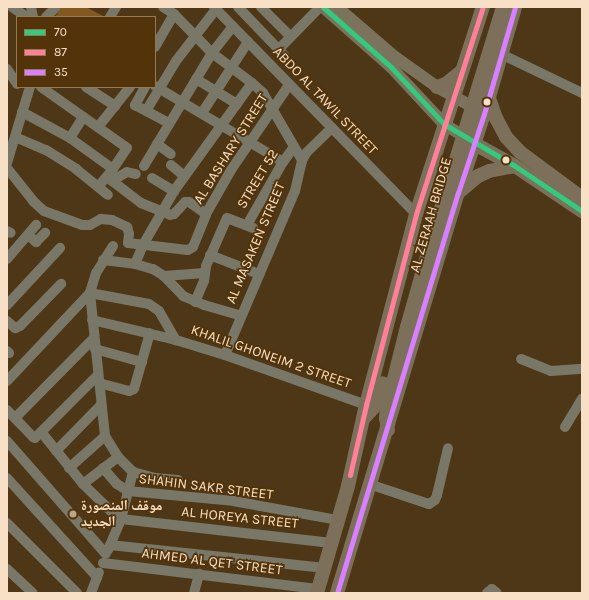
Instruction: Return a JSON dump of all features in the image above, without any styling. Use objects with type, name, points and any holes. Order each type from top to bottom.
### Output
[{"type":"highway","points":[[318,591],[338,520],[366,405],[416,214],[483,7]]},
{"type":"highway","name":"AL ZERAAH BRIDGE","points":[[363,419],[372,412],[380,394],[429,216],[494,7]]},
{"type":"highway","name":"AL ZERAAH BRIDGE","points":[[388,430],[386,418],[389,397],[409,319],[435,228],[503,7]]},
{"type":"highway","points":[[337,593],[369,484],[388,430],[458,192],[489,98],[515,7]]},
{"type":"highway","points":[[437,87],[450,81],[462,71]]},
{"type":"highway","points":[[489,98],[496,118],[512,143],[538,168],[582,198]]},
{"type":"highway","points":[[503,159],[507,147],[512,143]]},
{"type":"highway","points":[[475,144],[515,166],[582,212]]},
{"type":"highway","points":[[458,192],[478,176],[489,170],[515,166]]},
{"type":"main road","points":[[323,7],[391,67],[444,124],[475,144]]},
{"type":"main road","points":[[337,7],[395,57],[437,87],[484,114]]},
{"type":"street","points":[[12,7],[26,16]]},
{"type":"street","points":[[47,16],[56,7]]},
{"type":"street","points":[[111,16],[116,7]]},
{"type":"street","points":[[261,7],[291,37]]},
{"type":"street","points":[[240,8],[282,52],[291,37],[320,7]]},
{"type":"street","points":[[146,111],[157,87],[215,8]]},
{"type":"street","name":"ABDO AL TAWIL STREET","points":[[215,8],[416,214]]},
{"type":"street","points":[[156,45],[170,10],[212,53],[263,93],[302,160]]},
{"type":"street","points":[[144,166],[212,53],[233,26]]},
{"type":"street","points":[[202,113],[248,42]]},
{"type":"street","points":[[501,54],[582,93]]},
{"type":"street","points":[[196,79],[237,104]]},
{"type":"street","points":[[135,264],[143,245],[174,191],[252,83]]},
{"type":"street","name":"AL BASHARY STREET","points":[[143,245],[190,250],[193,247],[206,214],[219,189],[289,85]]},
{"type":"street","points":[[157,87],[283,162]]},
{"type":"street","points":[[20,88],[26,98]]},
{"type":"street","points":[[7,162],[30,88]]},
{"type":"street","points":[[41,88],[127,148],[111,176],[98,187]]},
{"type":"street","points":[[88,88],[115,106]]},
{"type":"street","points":[[98,127],[115,106],[125,88]]},
{"type":"street","points":[[144,88],[135,105],[169,123]]},
{"type":"street","points":[[22,112],[70,138],[135,199],[172,215],[182,204],[189,202],[206,214]]},
{"type":"street","points":[[70,138],[83,117]]},
{"type":"street","name":"AL MASAKEN STREET","points":[[225,354],[240,315],[295,191],[302,160],[307,152],[332,128]]},
{"type":"street","points":[[15,137],[46,150],[76,169],[108,195]]},
{"type":"street","points":[[157,144],[172,154]]},
{"type":"street","name":"STREET 52","points":[[195,302],[204,281],[206,266],[210,255],[227,218],[250,227],[283,162],[294,147]]},
{"type":"street","points":[[170,165],[184,176]]},
{"type":"street","points":[[7,168],[34,202],[44,211],[82,225],[90,225],[101,219],[118,222],[127,227],[129,234],[128,243],[143,245]]},
{"type":"street","points":[[111,176],[127,172],[136,174]]},
{"type":"street","points":[[152,178],[174,191]]},
{"type":"street","points":[[7,259],[36,225]]},
{"type":"street","points":[[28,235],[36,242],[45,233]]},
{"type":"street","points":[[113,246],[96,273],[90,293],[105,436],[118,457],[133,472],[156,478],[178,480]]},
{"type":"street","points":[[7,305],[60,248]]},
{"type":"street","points":[[210,255],[259,274]]},
{"type":"street","points":[[104,260],[135,264],[153,269],[164,276],[178,292],[195,302],[240,315]]},
{"type":"street","points":[[164,276],[205,273]]},
{"type":"street","points":[[7,321],[15,328],[20,326],[61,284]]},
{"type":"street","points":[[7,381],[90,293]]},
{"type":"street","name":"KHALIL GHONEIM 2 STREET","points":[[90,293],[149,304],[159,311],[176,340],[225,354],[366,405]]},
{"type":"street","points":[[92,320],[176,340]]},
{"type":"street","points":[[98,379],[131,391],[135,387],[150,334]]},
{"type":"street","points":[[15,418],[94,338]]},
{"type":"street","points":[[95,349],[142,362]]},
{"type":"street","points":[[521,358],[551,371],[582,369]]},
{"type":"street","points":[[38,435],[98,379]]},
{"type":"street","points":[[565,428],[582,399]]},
{"type":"street","points":[[56,451],[101,405]]},
{"type":"street","points":[[7,410],[56,451],[83,484],[121,520]]},
{"type":"street","points":[[69,468],[105,436]]},
{"type":"street","points":[[7,441],[104,559]]},
{"type":"street","points":[[369,484],[429,504],[435,500],[437,495],[448,448]]},
{"type":"street","points":[[83,484],[118,457]]},
{"type":"street","name":"SHAHIN SAKR STREET","points":[[103,468],[117,484],[128,491],[233,501],[338,520]]},
{"type":"street","points":[[91,593],[121,520],[133,472]]},
{"type":"street","points":[[7,478],[97,577]]},
{"type":"street","name":"AL HOREYA STREET","points":[[121,520],[332,543]]},
{"type":"street","points":[[7,522],[77,593]]},
{"type":"street","points":[[110,545],[325,568]]},
{"type":"street","name":"AHMED AL QET STREET","points":[[104,559],[318,591]]},
{"type":"street","points":[[7,570],[33,593]]},
{"type":"street","points":[[194,593],[199,574]]},
{"type":"shaded area","points":[[62,7],[86,7],[103,16],[56,16]]},
{"type":"transit line","name":"70","points":[[323,7],[391,67],[444,124],[515,166],[582,211]]},
{"type":"transit line","name":"87","points":[[350,475],[366,405],[416,214],[483,7]]},
{"type":"transit line","name":"35","points":[[337,593],[458,193],[484,114],[515,7]]},
{"type":"place","name":"موقف المنصورة الجديد","points":[[73,514]]}]
